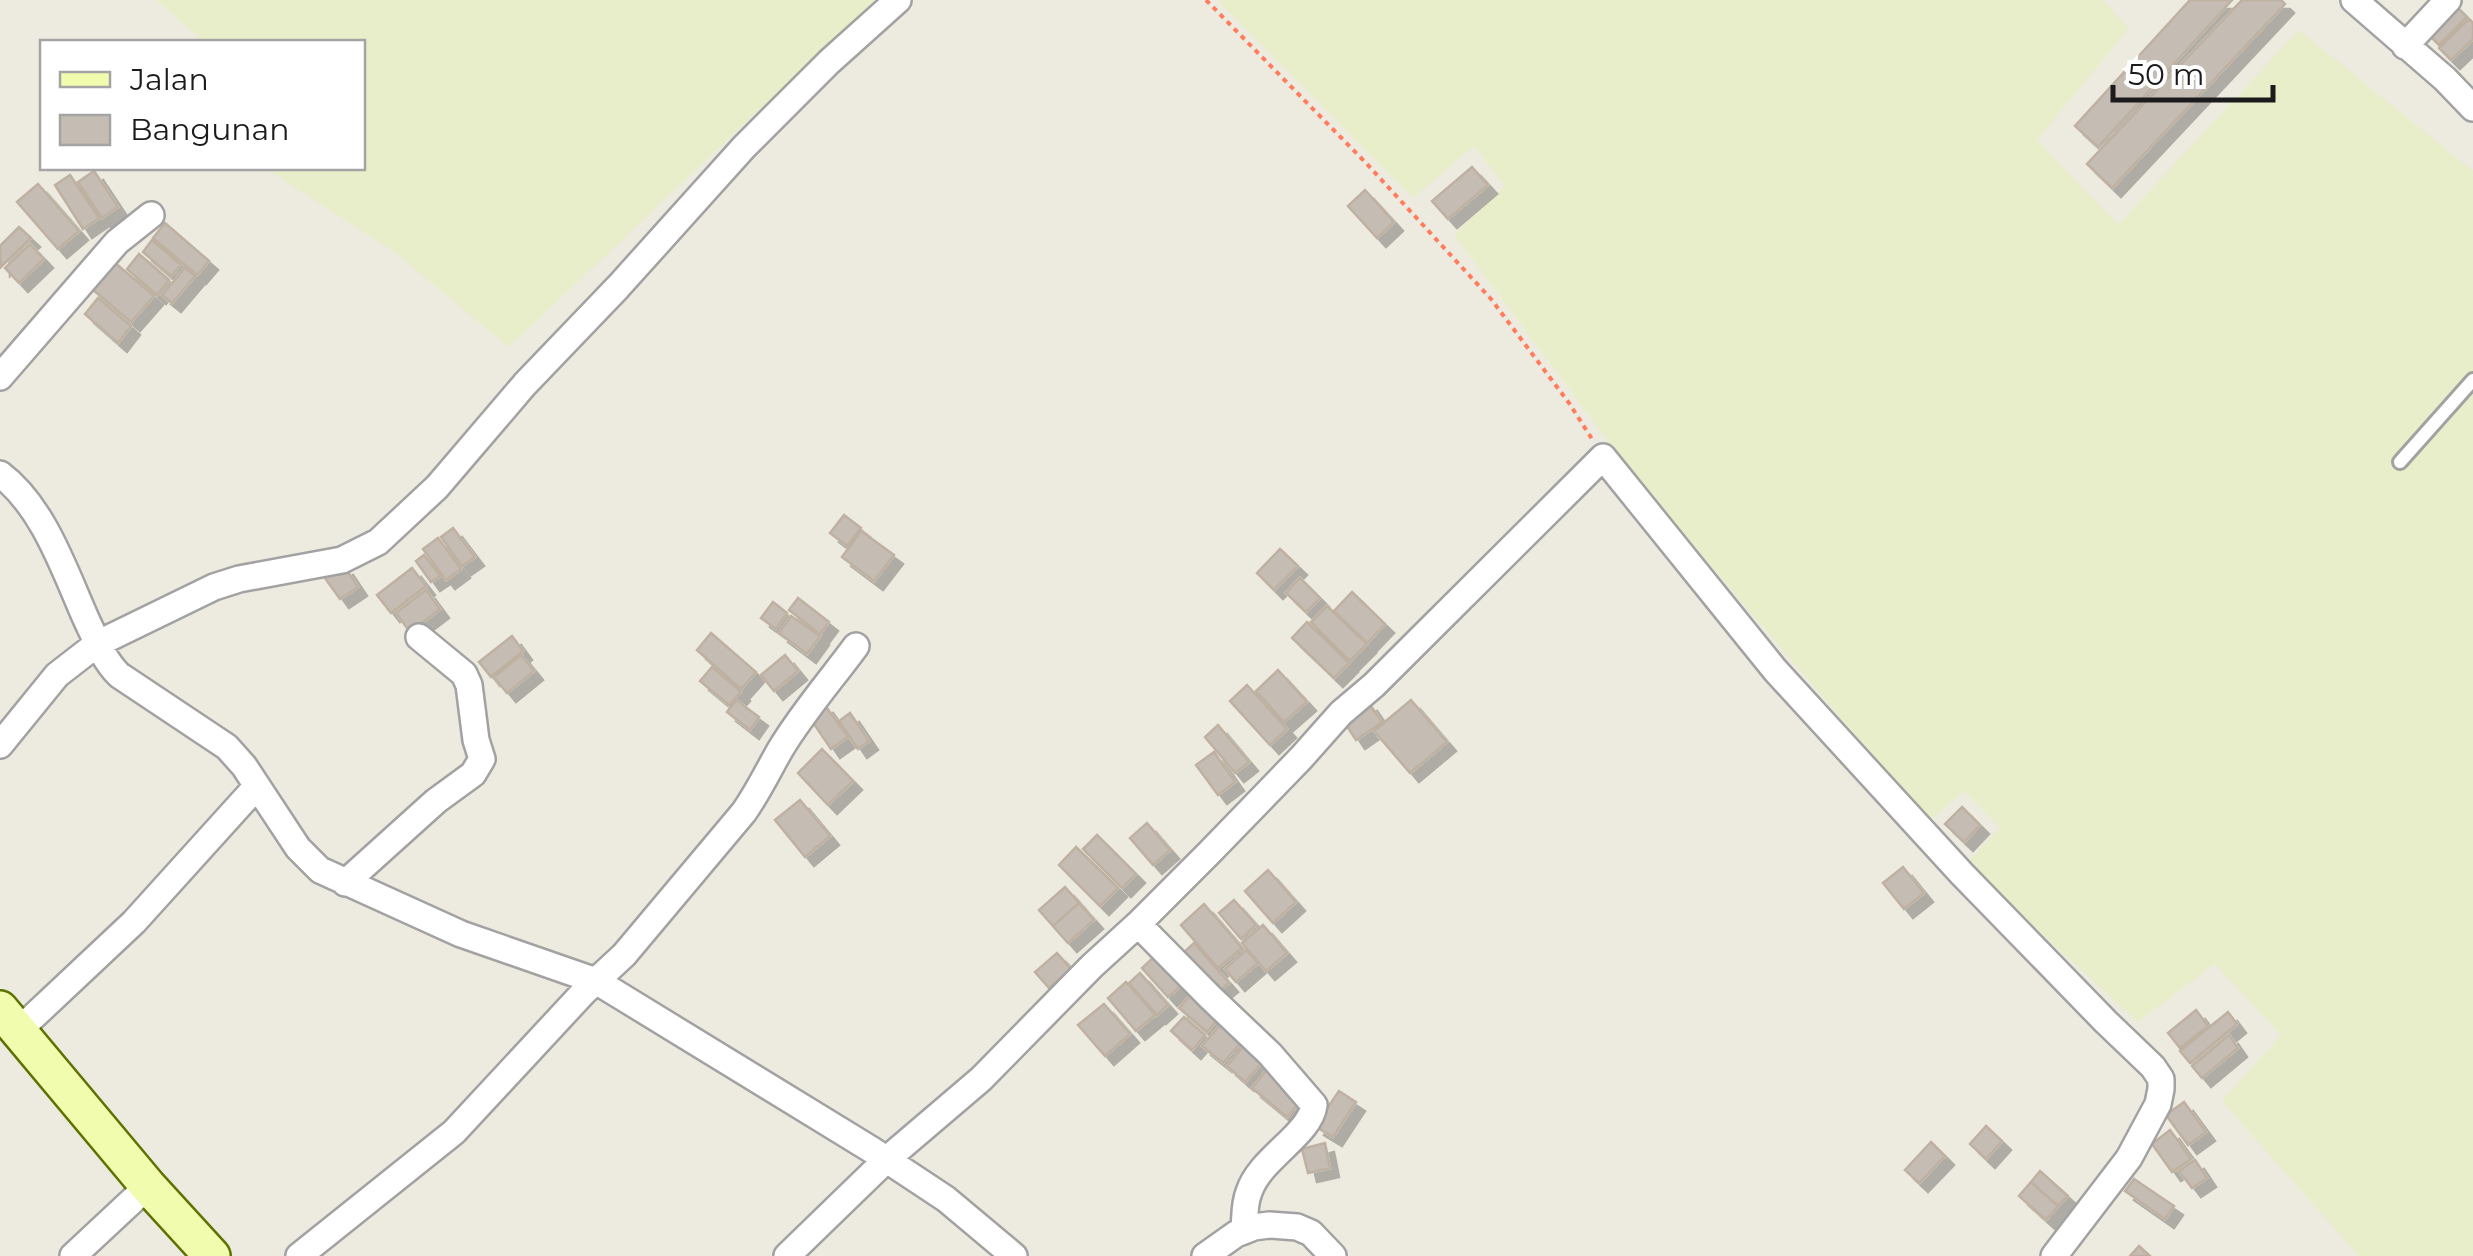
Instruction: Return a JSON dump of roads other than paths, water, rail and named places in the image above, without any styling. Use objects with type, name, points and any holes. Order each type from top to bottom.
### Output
[{"type":"street","points":[[0,745],[57,675],[97,644],[214,587],[342,560],[378,542],[437,486],[525,384],[618,288],[744,147],[828,62],[898,0]]},
{"type":"street","points":[[2354,0],[2473,108]]},
{"type":"street","points":[[2406,46],[2448,0]]},
{"type":"street","points":[[0,377],[117,242],[150,215]]},
{"type":"street","points":[[788,1256],[886,1160],[981,1079],[1277,784],[1341,714],[1604,457],[1775,670],[1962,874],[2154,1068],[2160,1079],[2158,1104],[2129,1158],[2054,1256]]},
{"type":"street","points":[[0,474],[35,510],[97,644],[118,675],[227,747],[304,856],[320,870],[461,934],[596,982],[946,1199],[1014,1256]]},
{"type":"street","points":[[344,882],[436,801],[473,774],[482,759],[464,674],[419,637]]},
{"type":"street","points":[[299,1256],[454,1132],[624,955],[744,812],[797,724],[856,646]]},
{"type":"street","points":[[212,1256],[9,1020],[134,922],[257,786]]},
{"type":"street","points":[[1138,924],[1270,1054],[1314,1104],[1304,1125],[1266,1163],[1254,1181],[1246,1203],[1244,1231]]},
{"type":"street","points":[[73,1256],[148,1186]]},
{"type":"street","points":[[1205,1256],[1244,1231],[1270,1225],[1311,1232],[1333,1256]]},
{"type":"lane","points":[[2400,462],[2473,380]]}]
